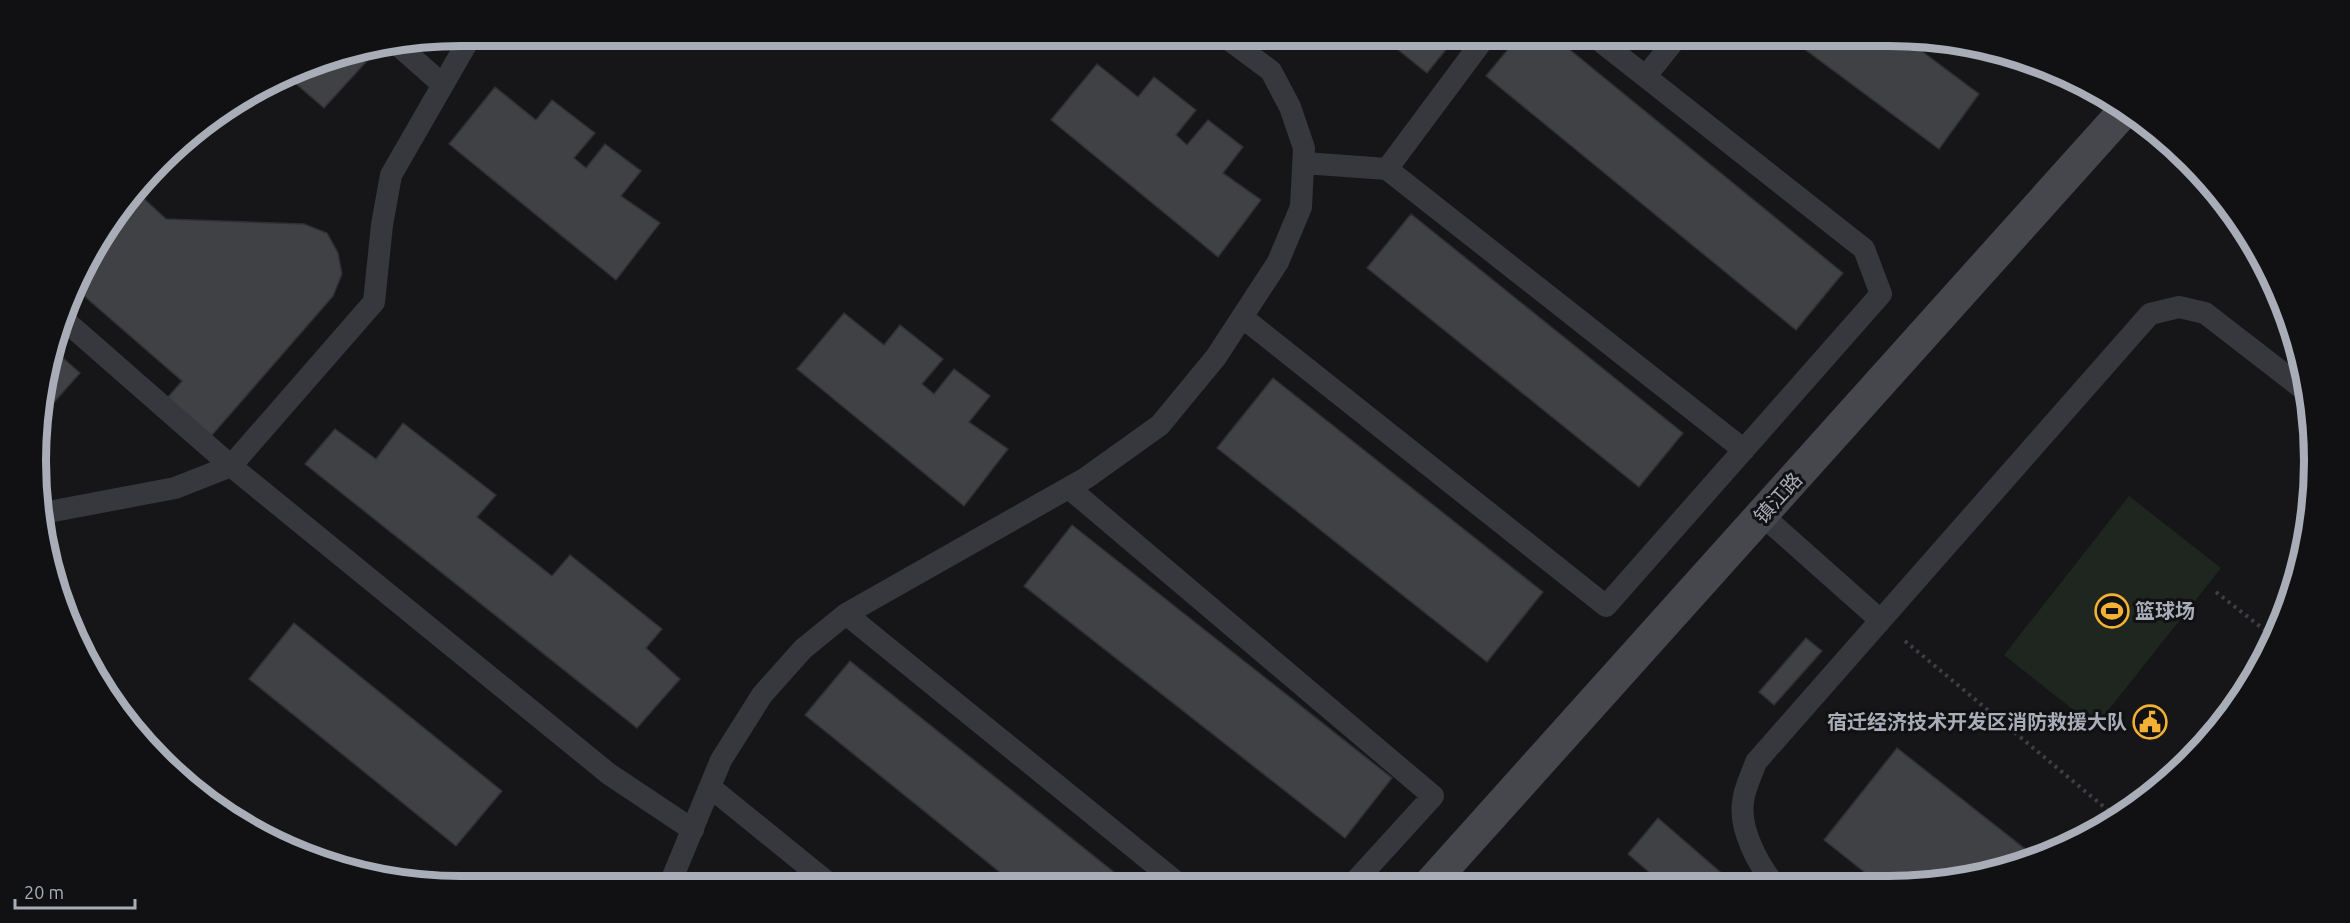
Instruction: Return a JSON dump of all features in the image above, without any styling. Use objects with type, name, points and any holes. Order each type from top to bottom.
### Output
[{"type":"street","name":"镇江路","points":[[1436,877],[2119,116]]},
{"type":"lane","points":[[50,512],[175,488],[231,466],[374,302],[381,225],[391,175],[465,46]]},
{"type":"lane","points":[[673,877],[721,760],[762,695],[803,649],[846,614],[1069,488],[1160,425],[1216,357],[1278,262],[1301,207],[1304,148],[1290,107],[1271,71],[1237,46]]},
{"type":"lane","points":[[1387,169],[1479,46]]},
{"type":"lane","points":[[1242,317],[1606,606],[1881,294],[1864,249],[1607,46]]},
{"type":"lane","points":[[1646,76],[1670,46]]},
{"type":"lane","points":[[404,50],[442,84]]},
{"type":"lane","points":[[1304,163],[1387,169],[1744,450]]},
{"type":"lane","points":[[1768,877],[1762,869],[1748,837],[1742,803],[1756,762],[1879,619],[2150,314],[2179,307],[2205,313],[2296,384]]},
{"type":"lane","points":[[70,325],[231,466],[609,774],[693,830]]},
{"type":"lane","points":[[1069,488],[1433,796],[1359,877]]},
{"type":"lane","points":[[1762,516],[1879,619]]},
{"type":"lane","points":[[846,614],[1170,877]]},
{"type":"lane","points":[[710,787],[821,877]]},
{"type":"path","points":[[2216,592],[2267,632]]},
{"type":"path","points":[[1879,619],[2111,812]]},
{"type":"shaded area","name":"篮球场","points":[[2129,496],[2221,568],[2095,727],[2004,655]]},
{"type":"building","points":[[1393,46],[1449,46],[1427,73]]},
{"type":"building","points":[[1511,46],[1565,46],[1843,273],[1796,330],[1486,76]]},
{"type":"building","points":[[1800,46],[1916,47],[1979,94],[1939,149]]},
{"type":"building","points":[[371,57],[324,108],[294,82]]},
{"type":"building","points":[[1097,64],[1138,97],[1154,77],[1196,110],[1176,135],[1187,145],[1208,120],[1243,147],[1223,173],[1261,200],[1218,257],[1051,120]]},
{"type":"building","points":[[495,87],[536,120],[552,100],[595,133],[574,158],[586,168],[605,144],[641,171],[621,196],[660,223],[616,280],[449,144]]},
{"type":"building","points":[[142,197],[166,219],[304,224],[327,233],[338,253],[342,274],[333,296],[206,442],[162,404],[182,381],[82,294],[116,231]]},
{"type":"building","points":[[1411,214],[1683,433],[1639,487],[1367,268]]},
{"type":"building","points":[[844,313],[884,345],[900,325],[943,359],[922,384],[934,394],[954,369],[990,396],[969,422],[1008,449],[964,506],[797,369]]},
{"type":"building","points":[[61,356],[80,373],[50,407]]},
{"type":"building","points":[[1273,378],[1543,592],[1487,662],[1217,448]]},
{"type":"building","points":[[403,423],[496,495],[477,517],[552,576],[570,555],[662,629],[646,648],[680,679],[637,728],[305,464],[335,429],[376,459]]},
{"type":"building","points":[[1072,525],[1392,778],[1345,838],[1024,586]]},
{"type":"building","points":[[294,623],[502,791],[456,846],[249,679]]},
{"type":"building","points":[[1806,638],[1822,651],[1774,705],[1759,692]]},
{"type":"building","points":[[850,661],[1120,877],[1006,877],[805,715]]},
{"type":"building","points":[[1897,748],[2028,852],[1969,869],[1916,876],[1870,877],[1824,840]]},
{"type":"building","points":[[1658,818],[1726,877],[1655,877],[1628,854]]},
{"type":"place","name":"篮球场","points":[[2112,611]]},
{"type":"place","name":"宿迁经济技术开发区消防救援大队","points":[[2150,722]]}]
